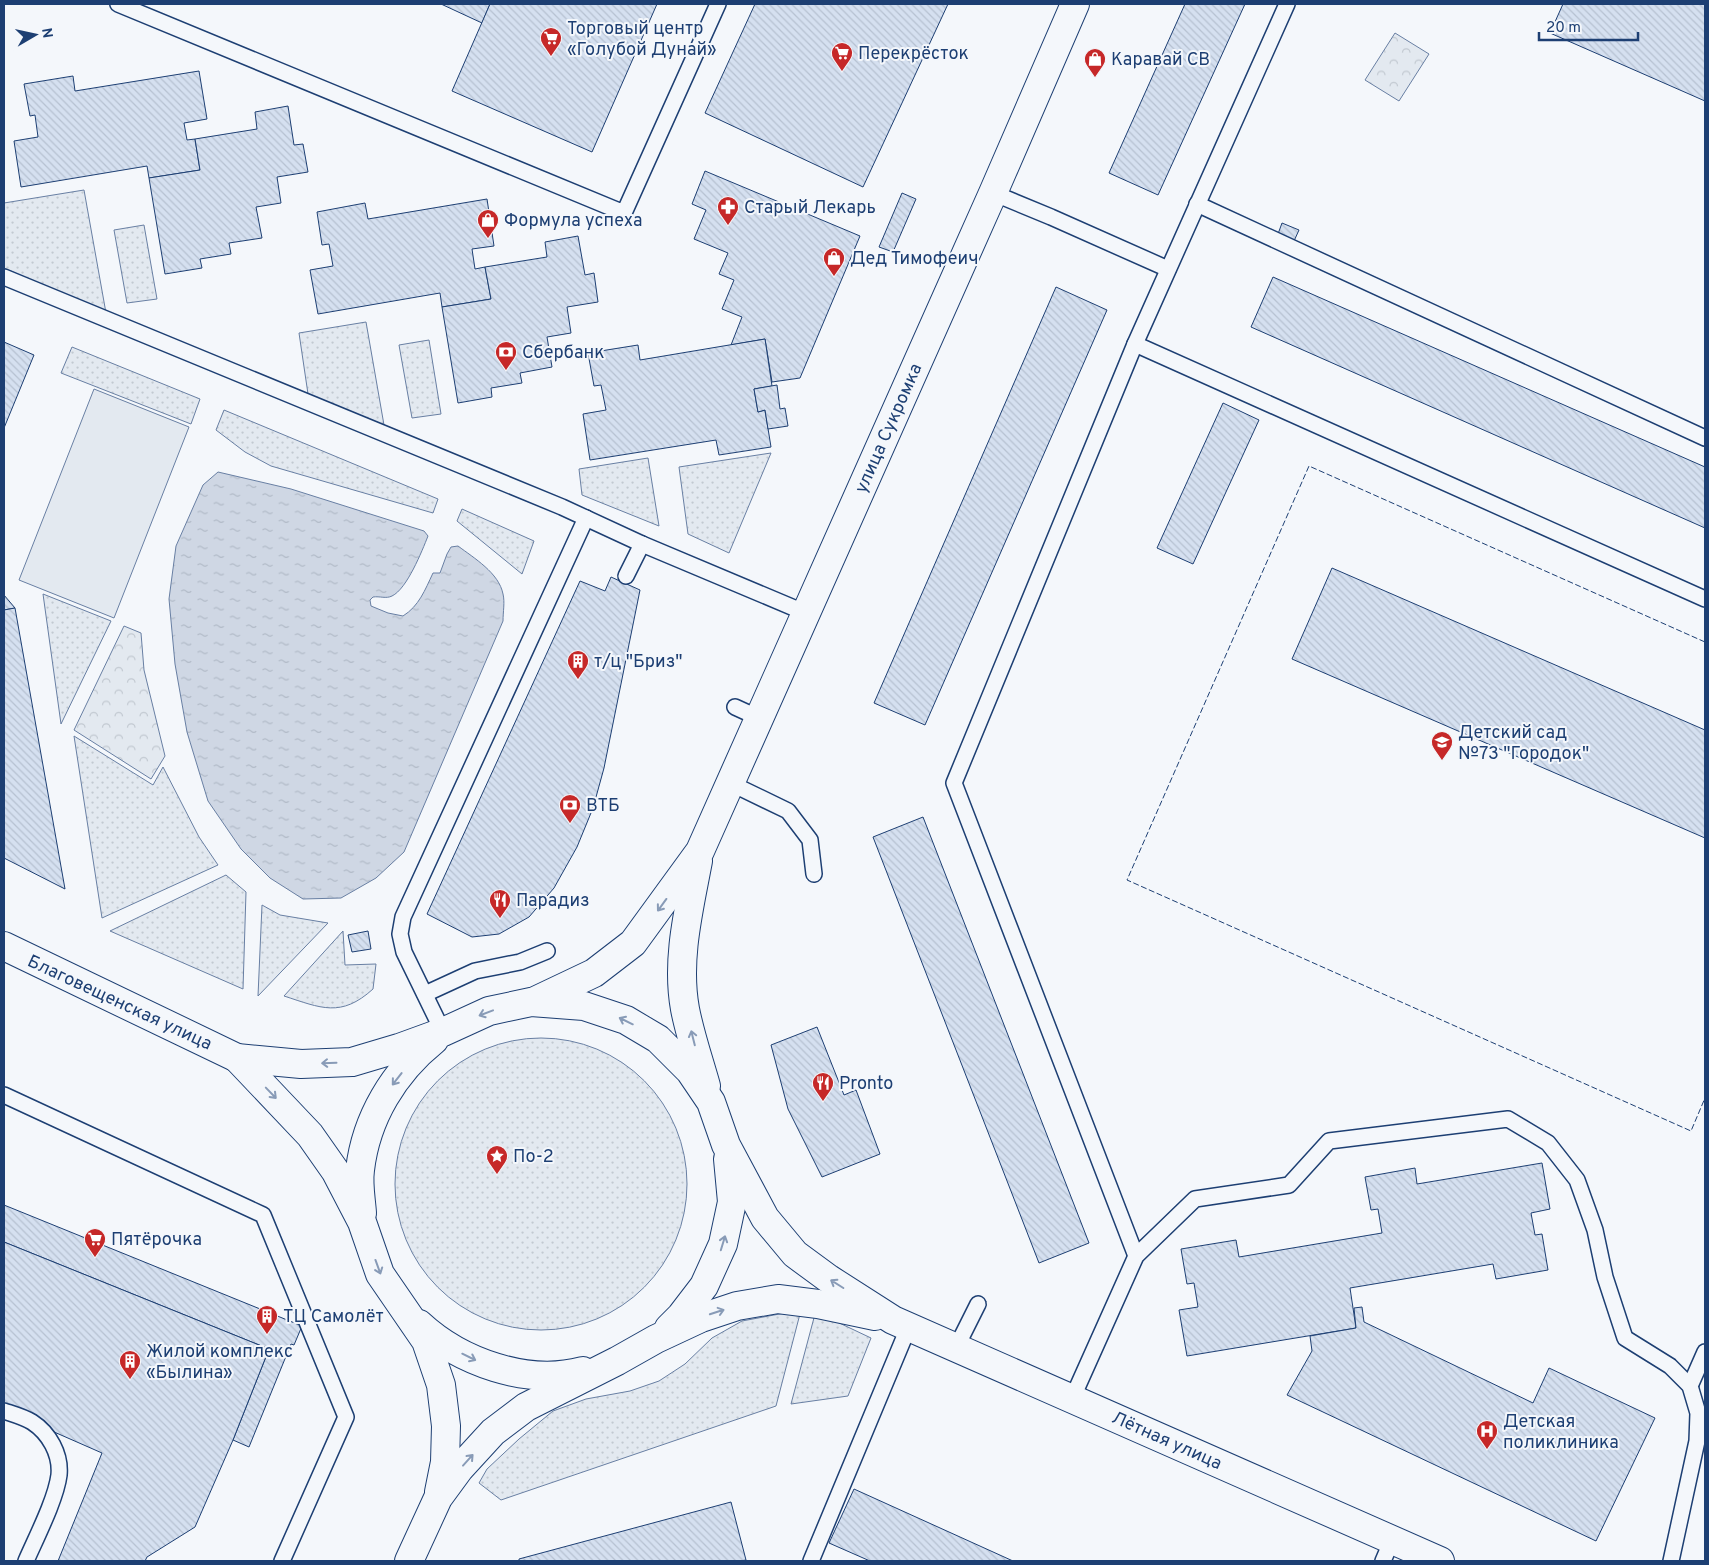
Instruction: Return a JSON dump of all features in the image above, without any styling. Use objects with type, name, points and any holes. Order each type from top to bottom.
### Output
[{"type":"main road","name":"улица Сукромка","points":[[531,1002],[594,973],[633,943],[700,851],[730,783],[747,713],[806,613],[993,193],[1074,4]]},
{"type":"main road","name":"улица Сукромка","points":[[700,851],[687,918],[682,962],[685,1008],[711,1102]]},
{"type":"main road","name":"Благовещенская улица","points":[[4,946],[237,1058]]},
{"type":"main road","points":[[237,1058],[301,1064],[352,1062],[443,1032],[489,1011],[531,1002],[584,1006],[626,1020],[658,1039],[690,1071],[711,1102],[726,1145],[765,1218],[795,1254],[828,1279],[901,1323]]},
{"type":"main road","points":[[362,1222],[360,1171],[370,1127],[386,1093],[415,1055],[443,1032]]},
{"type":"main road","points":[[237,1058],[310,1135],[336,1172],[362,1222],[380,1274],[426,1341],[441,1385],[446,1426],[445,1462],[438,1498]]},
{"type":"main road","points":[[656,1339],[682,1316],[704,1286],[723,1244],[732,1202],[726,1145]]},
{"type":"main road","points":[[409,1561],[438,1498],[460,1468],[493,1432],[526,1407],[656,1339],[710,1315],[737,1306],[778,1299],[818,1304],[901,1323]]},
{"type":"main road","points":[[402,1308],[434,1338],[471,1360],[509,1372],[540,1375],[576,1373],[617,1361]]},
{"type":"main road","name":"Лётная улица","points":[[901,1323],[1072,1399],[1387,1550],[1440,1561]]},
{"type":"lane","points":[[118,4],[624,213],[718,4]]},
{"type":"lane","points":[[1136,1256],[954,783],[1135,344],[1287,4]]},
{"type":"lane","points":[[993,193],[1168,269]]},
{"type":"lane","points":[[1197,204],[1705,438]]},
{"type":"lane","points":[[4,277],[586,518],[642,544],[806,613]]},
{"type":"lane","points":[[1135,344],[1705,599]]},
{"type":"lane","points":[[443,1032],[404,952],[400,934],[403,918],[586,518]]},
{"type":"lane","points":[[626,576],[642,544]]},
{"type":"lane","points":[[730,783],[788,812],[810,840],[814,874]]},
{"type":"lane","points":[[425,994],[475,971],[520,962],[547,951]]},
{"type":"lane","points":[[4,1095],[263,1215],[346,1417],[282,1561]]},
{"type":"lane","points":[[1072,1399],[1136,1256],[1196,1199],[1289,1185],[1329,1141],[1508,1118],[1548,1143],[1577,1180],[1595,1230],[1605,1277],[1625,1338],[1670,1366],[1690,1386],[1698,1413],[1701,1443],[1671,1561]]},
{"type":"lane","points":[[956,1348],[978,1304]]},
{"type":"lane","points":[[811,1561],[901,1323]]},
{"type":"lane","points":[[1690,1386],[1705,1352]]},
{"type":"lane","points":[[4,1411],[32,1422],[48,1435],[58,1457],[59,1474],[54,1494],[26,1561]]},
{"type":"green space","points":[[1395,33],[1429,54],[1399,101],[1365,80]]},
{"type":"green space","points":[[84,190],[106,313],[4,268],[4,203]]},
{"type":"green space","points":[[144,225],[157,299],[127,303],[114,230]]},
{"type":"green space","points":[[366,322],[384,425],[308,394],[299,333]]},
{"type":"green space","points":[[429,340],[441,414],[412,418],[399,345]]},
{"type":"green space","points":[[72,347],[200,399],[191,424],[61,373]]},
{"type":"green space","points":[[94,389],[189,427],[114,618],[19,580]]},
{"type":"green space","points":[[224,410],[438,499],[433,513],[271,466],[245,452],[216,430]]},
{"type":"green space","points":[[771,453],[729,553],[688,534],[679,467]]},
{"type":"green space","points":[[648,458],[659,526],[582,495],[579,469]]},
{"type":"green space","points":[[462,509],[534,541],[522,574],[457,521]]},
{"type":"green space","points":[[43,594],[111,621],[61,724]]},
{"type":"green space","points":[[124,626],[141,633],[144,670],[165,756],[151,779],[74,730]]},
{"type":"green space","points":[[74,736],[153,785],[163,767],[199,837],[218,865],[102,918]]},
{"type":"green space","points":[[226,875],[246,892],[243,989],[110,931]]},
{"type":"green space","points":[[262,905],[280,915],[328,923],[258,996]]},
{"type":"green space","points":[[343,931],[345,965],[376,964],[373,989],[351,1004],[330,1008],[320,1007],[284,996]]},
{"type":"green space","points":[[541,1038],[569,1041],[597,1049],[622,1063],[644,1081],[662,1103],[676,1128],[684,1156],[687,1184],[684,1212],[676,1240],[662,1265],[644,1287],[622,1305],[597,1319],[569,1327],[541,1330],[513,1327],[485,1319],[460,1305],[438,1287],[420,1265],[406,1240],[398,1212],[395,1184],[398,1156],[406,1128],[420,1103],[438,1081],[460,1063],[485,1049],[513,1041]]},
{"type":"green space","points":[[801,1310],[776,1406],[501,1500],[479,1483],[487,1469],[553,1411],[586,1399],[630,1391],[659,1381],[685,1364],[712,1338],[742,1321]]},
{"type":"green space","points":[[815,1314],[833,1320],[871,1338],[848,1396],[791,1404]]},
{"type":"water","points":[[218,472],[291,489],[424,531],[428,536],[403,586],[390,597],[373,597],[370,600],[371,606],[388,613],[403,616],[409,612],[424,591],[433,573],[440,573],[451,547],[458,546],[478,561],[497,579],[501,586],[504,604],[503,621],[404,852],[376,878],[341,898],[303,899],[270,878],[241,849],[208,801],[187,732],[175,664],[169,599],[176,546],[203,485]]},
{"type":"building","points":[[441,4],[490,4],[482,23]]},
{"type":"building","name":"Торговый центр «Голубой Дунай»","points":[[490,4],[657,4],[592,152],[452,91]]},
{"type":"building","points":[[755,4],[948,4],[863,187],[705,113]]},
{"type":"building","points":[[1185,4],[1245,4],[1158,195],[1109,173]]},
{"type":"building","points":[[1563,4],[1705,4],[1705,101],[1550,33]]},
{"type":"building","points":[[199,71],[207,119],[184,123],[187,140],[195,139],[200,170],[149,178],[147,166],[21,187],[14,141],[38,137],[35,115],[30,116],[24,84],[73,76],[75,91]]},
{"type":"building","points":[[288,106],[294,145],[303,144],[308,172],[277,177],[281,203],[256,207],[262,238],[229,243],[231,254],[200,259],[202,268],[165,274],[149,178],[200,170],[195,139],[257,129],[255,112]]},
{"type":"building","points":[[705,171],[860,236],[800,378],[772,382],[765,339],[731,345],[742,317],[722,309],[734,280],[719,274],[728,253],[694,239],[706,210],[692,204]]},
{"type":"building","points":[[902,193],[916,199],[893,252],[879,247]]},
{"type":"building","points":[[487,199],[494,246],[472,249],[475,269],[485,267],[491,299],[442,307],[440,293],[318,314],[310,270],[333,266],[329,244],[322,245],[317,212],[365,203],[368,219]]},
{"type":"building","points":[[1282,223],[1299,230],[1294,241],[1278,234]]},
{"type":"building","points":[[578,236],[585,275],[594,273],[598,302],[567,307],[571,333],[547,337],[552,367],[520,373],[522,383],[491,388],[492,397],[458,403],[442,307],[491,299],[485,267],[547,257],[545,242]]},
{"type":"building","points":[[1273,277],[1705,467],[1705,528],[1251,327]]},
{"type":"building","points":[[1056,287],[1107,310],[925,725],[874,703]]},
{"type":"building","points":[[765,339],[772,386],[754,389],[758,412],[765,410],[771,447],[719,455],[716,440],[590,460],[583,414],[606,410],[601,385],[594,386],[588,353],[638,345],[640,360]]},
{"type":"building","points":[[4,342],[34,355],[4,428]]},
{"type":"building","points":[[777,385],[780,409],[785,408],[788,426],[768,429],[765,410],[758,412],[754,389]]},
{"type":"building","points":[[1223,403],[1259,420],[1193,564],[1157,548]]},
{"type":"building","points":[[1332,568],[1705,730],[1705,838],[1292,659]]},
{"type":"building","name":"т/ц \"Бриз\"","points":[[611,577],[640,590],[604,768],[593,808],[577,847],[554,888],[529,917],[499,934],[472,937],[427,914],[580,581],[605,591]]},
{"type":"building","points":[[4,595],[15,608],[4,610]]},
{"type":"building","points":[[15,608],[65,889],[4,858],[4,610]]},
{"type":"building","points":[[923,817],[1089,1243],[1039,1263],[873,837]]},
{"type":"building","points":[[368,931],[371,949],[352,952],[348,935]]},
{"type":"building","name":"Pronto","points":[[817,1027],[844,1095],[856,1090],[880,1154],[822,1177],[788,1109],[771,1045]]},
{"type":"building","points":[[1542,1163],[1550,1209],[1531,1213],[1535,1235],[1542,1234],[1548,1270],[1496,1279],[1493,1264],[1350,1288],[1356,1328],[1187,1356],[1179,1310],[1198,1307],[1194,1283],[1187,1284],[1181,1249],[1236,1240],[1239,1257],[1382,1233],[1378,1209],[1371,1210],[1365,1177],[1415,1168],[1417,1184]]},
{"type":"building","name":"ТЦ Самолёт","points":[[4,1205],[302,1326],[294,1345],[291,1344],[249,1447],[233,1440],[269,1349],[4,1242]]},
{"type":"building","name":"Жилой комплекс «Былина»","points":[[4,1242],[269,1349],[233,1440],[195,1527],[147,1557],[145,1561],[58,1561],[102,1453],[4,1410]]},
{"type":"building","points":[[1362,1307],[1364,1322],[1533,1403],[1549,1368],[1655,1418],[1596,1541],[1287,1395],[1312,1351],[1310,1336],[1356,1328],[1354,1308]]},
{"type":"building","points":[[854,1489],[1013,1561],[870,1561],[829,1543]]},
{"type":"building","points":[[731,1502],[746,1560],[519,1561],[519,1559]]},
{"type":"fence","points":[[1705,642],[1309,466],[1127,880],[1691,1131],[1705,1098]]},
{"type":"place","name":"Торговый центр «Голубой Дунай»","points":[[551,57]]},
{"type":"place","name":"Перекрёсток","points":[[842,72]]},
{"type":"place","name":"Каравай СВ","points":[[1095,78]]},
{"type":"place","name":"Старый Лекарь","points":[[728,226]]},
{"type":"place","name":"Формула успеха","points":[[488,239]]},
{"type":"place","name":"Дед Тимофеич","points":[[834,277]]},
{"type":"place","name":"Сбербанк","points":[[506,371]]},
{"type":"place","name":"т/ц \"Бриз\"","points":[[578,680]]},
{"type":"place","name":"Детский сад №73 \"Городок\"","points":[[1442,761]]},
{"type":"place","name":"ВТБ","points":[[570,824]]},
{"type":"place","name":"Парадиз","points":[[500,919]]},
{"type":"place","name":"Pronto","points":[[823,1102]]},
{"type":"place","name":"По-2","points":[[497,1175]]},
{"type":"place","name":"Пятёрочка","points":[[95,1258]]},
{"type":"place","name":"ТЦ Самолёт","points":[[267,1335]]},
{"type":"place","name":"Жилой комплекс «Былина»","points":[[130,1380]]},
{"type":"place","name":"Детская поликлиника","points":[[1487,1450]]}]
